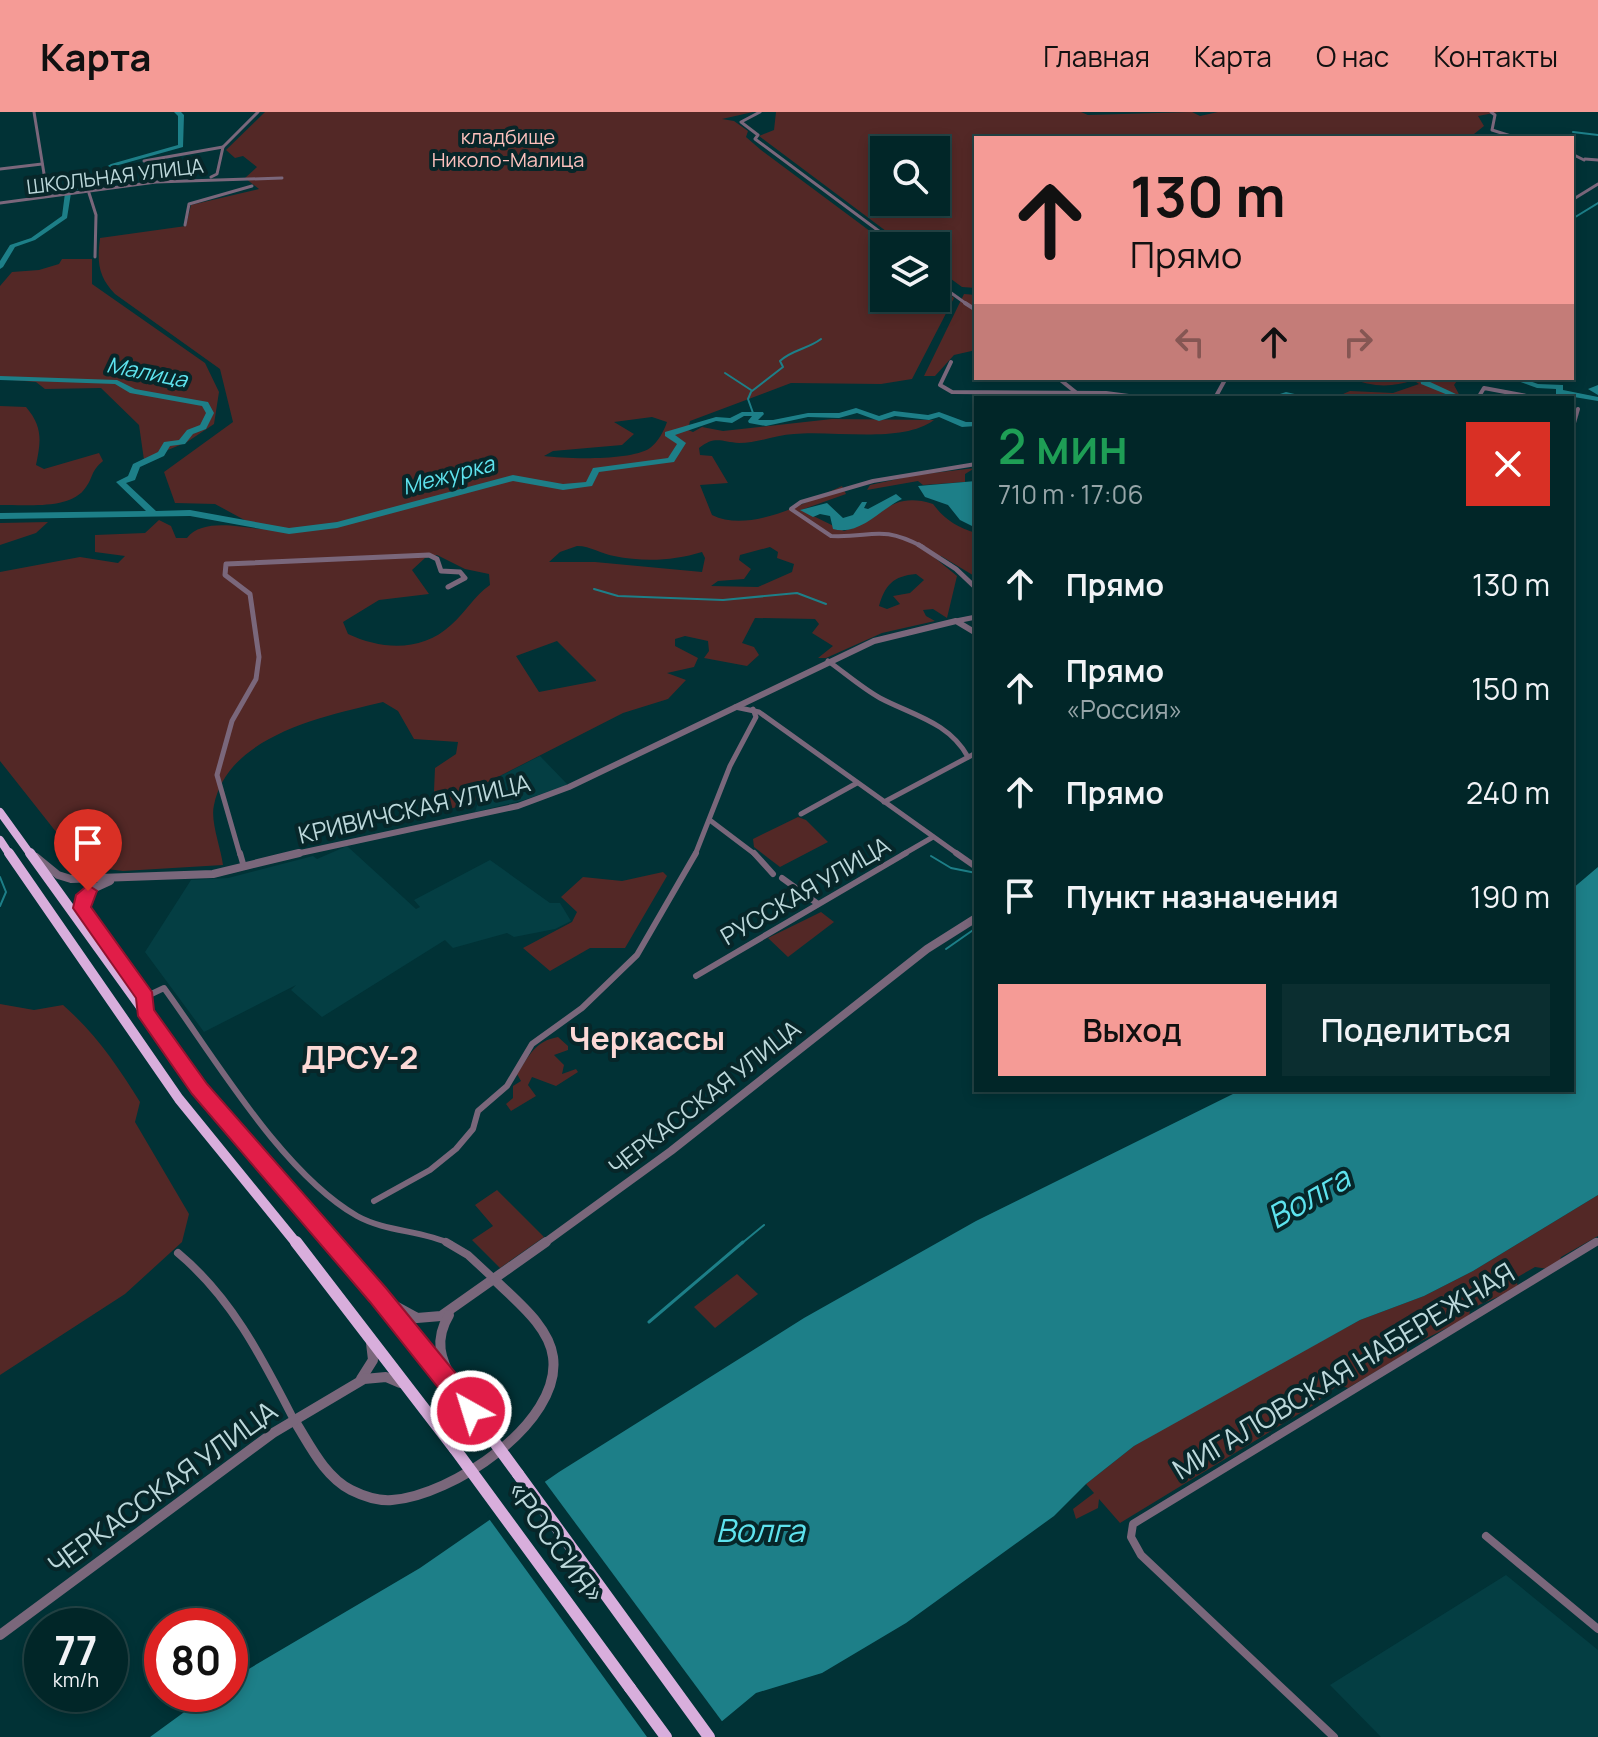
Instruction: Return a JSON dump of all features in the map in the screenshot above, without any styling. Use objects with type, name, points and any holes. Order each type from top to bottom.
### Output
[{"type":"highway","points":[[0,812],[145,1011]]},
{"type":"highway","name":"«РОССИЯ»","points":[[0,840],[179,1099],[353,1313],[666,1737]]},
{"type":"highway","name":"«РОССИЯ»","points":[[145,1011],[200,1089],[378,1295],[485,1429],[709,1737]]},
{"type":"street","points":[[34,112],[46,187],[67,192]]},
{"type":"street","points":[[144,161],[223,147],[258,112]]},
{"type":"street","points":[[760,112],[741,122],[758,135],[755,139],[773,154],[789,160],[808,181],[826,190],[881,232]]},
{"type":"street","points":[[1491,112],[1495,115],[1492,130],[1508,136]]},
{"type":"street","points":[[218,176],[223,147]]},
{"type":"street","points":[[1574,155],[1585,159]]},
{"type":"street","points":[[1574,160],[1598,160]]},
{"type":"street","points":[[0,169],[42,164]]},
{"type":"street","name":"ШКОЛЬНАЯ УЛИЦА","points":[[0,203],[67,192],[89,193],[218,176],[234,180],[282,178]]},
{"type":"street","points":[[185,225],[189,204],[252,186],[234,180]]},
{"type":"street","points":[[1574,199],[1598,184]]},
{"type":"street","points":[[89,193],[94,199],[96,216],[95,257]]},
{"type":"street","points":[[950,292],[974,309]]},
{"type":"street","points":[[951,362],[940,379],[942,388],[959,393],[1081,396]]},
{"type":"street","points":[[1061,380],[1081,396]]},
{"type":"street","points":[[1479,396],[1484,388],[1527,396]]},
{"type":"street","points":[[1574,423],[1578,409]]},
{"type":"street","points":[[974,464],[873,481],[801,502],[791,509],[831,536],[871,531],[923,547],[965,575],[974,586]]},
{"type":"street","points":[[244,868],[217,775],[232,721],[256,679],[259,657],[250,594],[225,575],[226,564],[429,555],[437,559],[441,571],[460,572],[465,578],[448,587]]},
{"type":"street","name":"КРИВИЧСКАЯ УЛИЦА","points":[[27,849],[64,877],[196,876],[244,868],[385,832],[532,801],[888,635],[974,617]]},
{"type":"street","points":[[956,621],[974,632]]},
{"type":"street","points":[[828,661],[881,698],[918,712],[961,744],[968,757]]},
{"type":"street","points":[[731,708],[753,709],[974,866]]},
{"type":"street","points":[[374,1201],[430,1170],[456,1149],[473,1129],[478,1111],[507,1086],[532,1044],[582,1008],[630,963],[649,939],[711,821],[730,766],[756,717],[753,709]]},
{"type":"street","points":[[884,803],[974,754]]},
{"type":"street","points":[[801,814],[857,783]]},
{"type":"street","points":[[711,821],[754,853],[773,874]]},
{"type":"street","name":"РУССКАЯ УЛИЦА","points":[[696,976],[933,837]]},
{"type":"street","points":[[124,878],[92,887],[83,898],[81,907],[145,997],[145,1011]]},
{"type":"street","points":[[782,878],[818,904]]},
{"type":"street","name":"ЧЕРКАССКАЯ УЛИЦА","points":[[378,1295],[417,1320],[438,1318],[457,1307],[671,1151],[927,949],[974,919]]},
{"type":"street","points":[[145,997],[164,988],[284,1147],[347,1210],[385,1228],[453,1245],[473,1258],[495,1280],[544,1334],[554,1363],[552,1384],[544,1405],[527,1427],[502,1446],[427,1492],[382,1500],[353,1491],[336,1481],[294,1420],[232,1308],[198,1268],[178,1253]]},
{"type":"street","name":"МИГАЛОВСКАЯ НАБЕРЕЖНАЯ","points":[[1334,1737],[1136,1548],[1131,1534],[1138,1518],[1598,1241]]},
{"type":"street","name":"ЧЕРКАССКАЯ УЛИЦА","points":[[457,1307],[440,1330],[438,1352],[471,1411]]},
{"type":"street","points":[[353,1313],[374,1354],[369,1370],[357,1383]]},
{"type":"street","name":"ЧЕРКАССКАЯ УЛИЦА","points":[[0,1635],[294,1420],[357,1383],[378,1377],[395,1380],[441,1430]]},
{"type":"street","points":[[1486,1536],[1598,1629]]},
{"type":"shaded area","points":[[540,756],[568,785],[475,812],[484,784]]},
{"type":"shaded area","points":[[347,846],[416,909],[420,907],[414,900],[490,860],[550,903],[560,903],[571,921],[555,929],[514,937],[507,933],[453,948],[445,940],[322,1017],[291,990],[296,985],[204,1032],[145,952],[191,880],[228,878],[313,856],[317,859]]},
{"type":"shaded area","points":[[1506,1575],[1598,1650],[1598,1737],[1381,1737],[1330,1685]]},
{"type":"green space","name":"кладбище Николо-Малица","points":[[265,112],[753,112],[722,119],[734,121],[748,131],[746,137],[761,150],[871,232],[870,312],[947,312],[912,379],[881,384],[791,383],[690,421],[688,430],[693,432],[702,427],[723,431],[832,419],[934,420],[904,432],[886,434],[810,433],[746,443],[710,442],[699,448],[700,455],[712,456],[728,483],[700,485],[712,515],[743,521],[778,514],[842,486],[846,494],[801,510],[844,531],[896,503],[918,501],[933,504],[952,522],[974,532],[974,576],[941,556],[935,558],[957,576],[947,618],[933,609],[923,610],[935,621],[882,633],[826,658],[818,658],[833,646],[812,633],[819,624],[815,619],[755,618],[742,643],[754,647],[759,655],[747,666],[704,658],[709,651],[708,641],[685,636],[675,639],[675,646],[698,658],[694,667],[667,673],[686,680],[668,699],[623,713],[484,784],[475,801],[447,810],[434,791],[435,768],[456,754],[458,742],[414,739],[398,711],[383,702],[308,722],[258,745],[238,761],[223,781],[213,811],[223,865],[123,871],[83,866],[0,761],[0,572],[80,557],[118,563],[125,556],[95,552],[95,535],[145,533],[159,520],[171,526],[176,538],[187,538],[211,526],[261,529],[215,504],[175,503],[164,472],[233,422],[220,369],[115,294],[102,275],[99,262],[100,238],[186,226],[191,205],[259,189],[245,178],[257,167],[243,156],[235,158],[226,150]],"holes":[[[652,417],[667,422],[656,443],[641,452],[598,458],[544,456],[553,451],[622,445],[634,434],[614,422]],[[577,546],[636,559],[669,559],[702,552],[705,558],[702,572],[595,562],[549,562],[560,552]],[[770,547],[778,552],[777,558],[794,564],[792,572],[758,587],[711,586],[718,581],[744,579],[751,569],[739,560],[740,555]],[[437,555],[465,569],[489,574],[490,585],[451,625],[427,640],[401,646],[374,643],[348,634],[343,622],[379,600],[429,594],[412,570],[425,558]],[[916,574],[924,580],[910,593],[893,596],[900,604],[887,609],[879,606],[884,592],[901,577]],[[557,641],[596,680],[596,681],[539,692],[516,656]]]},
{"type":"green space","points":[[776,112],[1081,112],[1088,115],[1192,112],[1200,116],[1218,112],[1499,112],[1478,116],[1484,126],[1472,136],[974,136],[974,288],[962,287],[950,278],[950,232],[887,232],[759,136],[774,130]]},
{"type":"green space","points":[[62,259],[92,259],[92,284],[205,363],[219,392],[214,424],[187,442],[144,460],[139,425],[101,388],[45,389],[36,382],[0,379],[0,286],[12,272],[39,270],[59,264]]},
{"type":"green space","points":[[964,294],[974,295],[974,350],[954,355],[935,376],[924,376]]},
{"type":"green space","points":[[1356,380],[1413,380],[1389,385]]},
{"type":"green space","points":[[1413,380],[1458,380],[1454,385],[1460,396],[1343,394],[1350,391],[1393,393],[1419,384]]},
{"type":"green space","points":[[0,406],[26,407],[32,414],[39,434],[36,465],[44,469],[99,453],[103,461],[79,495],[47,505],[0,505]]},
{"type":"green space","points":[[974,468],[965,474],[965,482],[923,485],[918,481],[867,490],[870,485],[916,475]]},
{"type":"green space","points":[[48,522],[36,533],[0,545],[0,523]]},
{"type":"green space","points":[[798,817],[806,820],[828,842],[780,867],[754,847],[753,839]]},
{"type":"green space","points":[[663,872],[667,876],[625,948],[590,948],[550,971],[523,948],[572,922],[577,912],[561,897],[583,877],[622,881]]},
{"type":"green space","points":[[821,912],[834,922],[788,957],[768,938]]},
{"type":"green space","points":[[0,1004],[34,1010],[63,1005],[86,1027],[140,1102],[135,1122],[189,1214],[182,1242],[125,1294],[0,1375]]},
{"type":"green space","points":[[558,1037],[568,1046],[568,1050],[554,1055],[564,1065],[562,1074],[576,1069],[578,1072],[556,1086],[532,1077],[528,1085],[536,1096],[511,1111],[506,1104],[513,1098],[513,1086],[521,1081],[517,1074],[529,1055],[544,1042]]},
{"type":"green space","points":[[497,1190],[544,1237],[500,1268],[472,1240],[493,1226],[475,1205]]},
{"type":"green space","points":[[1598,1195],[1598,1236],[1561,1257],[1559,1263],[1548,1269],[1535,1267],[1516,1278],[1518,1287],[1470,1310],[1469,1317],[1407,1348],[1407,1353],[1348,1388],[1338,1385],[1312,1406],[1120,1523],[1099,1499],[1098,1508],[1076,1519],[1073,1509],[1094,1493],[1086,1484],[1134,1446],[1360,1320],[1424,1296],[1473,1271]]},
{"type":"green space","points":[[737,1274],[758,1294],[715,1328],[694,1307]]},
{"type":"water","points":[[974,481],[974,527],[960,520],[948,505],[925,497],[918,486]]},
{"type":"water","points":[[896,494],[902,499],[852,529],[833,529],[830,516],[820,514],[813,517],[800,510],[827,503],[843,518],[853,515],[862,502],[867,502],[864,508],[868,509]]},
{"type":"water","name":"Волга","points":[[1598,867],[1598,1195],[1473,1271],[1424,1296],[1360,1320],[1134,1446],[1086,1484],[1054,1516],[906,1623],[822,1673],[756,1693],[703,1737],[150,1737],[184,1712],[248,1712],[248,1669],[420,1568],[559,1472],[804,1318],[976,1221],[1237,1092],[1574,1092],[1574,887]]},
{"type":"pier","points":[[542,1478],[724,1724],[709,1737],[647,1737],[487,1516]]},
{"type":"waterway","name":"Малица","points":[[73,190],[113,165],[181,146],[181,115],[177,112]]},
{"type":"waterway","points":[[1573,132],[1598,135]]},
{"type":"waterway","name":"Малица","points":[[0,267],[12,246],[33,239],[65,217],[68,193]]},
{"type":"waterway","points":[[1574,218],[1598,203]]},
{"type":"waterway","points":[[752,391],[783,367],[780,361],[784,357],[821,339]]},
{"type":"waterway","points":[[725,373],[751,390]]},
{"type":"waterway","name":"Малица","points":[[0,378],[117,382],[133,391],[205,404],[210,413],[203,427],[190,432],[182,442],[167,444],[161,454],[136,466],[132,478],[120,482],[153,513]]},
{"type":"waterway","name":"Межурка","points":[[1424,380],[1452,396]]},
{"type":"waterway","name":"Межурка","points":[[1520,380],[1537,386],[1560,387],[1559,392],[1598,399]]},
{"type":"waterway","name":"Межурка","points":[[1598,387],[1592,389],[1598,393]]},
{"type":"waterway","points":[[751,392],[748,399],[753,413]]},
{"type":"waterway","name":"Межурка","points":[[1279,396],[1297,396]]},
{"type":"waterway","name":"Межурка","points":[[0,516],[190,513],[289,531],[337,525],[513,478],[563,487],[589,484],[596,470],[671,460],[682,443],[668,434],[716,419],[732,421],[742,414],[760,414],[752,421],[766,423],[808,415],[839,416],[856,410],[879,419],[894,413],[929,418],[939,414],[965,425],[974,424]]},
{"type":"waterway","points":[[594,589],[618,596],[723,600],[797,593],[826,604]]},
{"type":"waterway","points":[[931,856],[951,868],[974,873]]},
{"type":"waterway","points":[[0,877],[6,892],[0,906]]},
{"type":"waterway","points":[[946,949],[974,929]]},
{"type":"waterway","points":[[741,1244],[764,1225]]},
{"type":"waterway","points":[[649,1322],[743,1242]]},
{"type":"district","name":"Черкассы","points":[[647,1038]]},
{"type":"district","name":"ДРСУ-2","points":[[360,1057]]},
{"type":"route","points":[[88,891],[82,900],[82,908],[145,997],[145,1011],[200,1089],[378,1295],[471,1411]]}]
